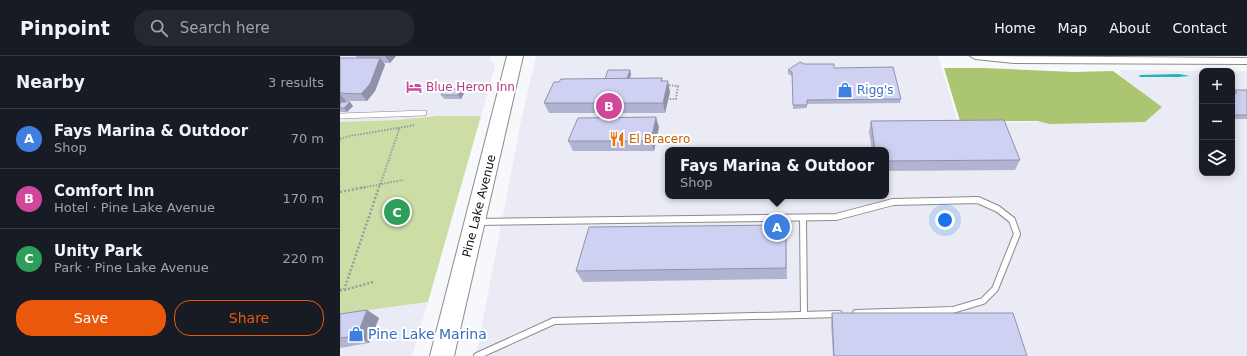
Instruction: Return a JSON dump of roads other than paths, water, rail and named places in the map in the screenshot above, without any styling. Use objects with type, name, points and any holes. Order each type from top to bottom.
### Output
[{"type":"main road","name":"Pine Lake Avenue","points":[[442,356],[515,56]]},
{"type":"street","points":[[976,56],[1014,60],[1247,61]]},
{"type":"lane","points":[[340,116],[424,113]]},
{"type":"lane","points":[[474,222],[836,217],[893,202],[978,200],[998,209],[1012,220],[1017,234],[995,289],[983,301],[953,310],[851,314]]},
{"type":"lane","points":[[803,218],[804,315]]},
{"type":"lane","points":[[477,356],[554,322],[843,314]]},
{"type":"water","points":[[1179,74],[1190,76],[1139,77],[1140,75]]},
{"type":"place","name":"Blue Heron Inn","points":[[414,87]]},
{"type":"place","name":"Rigg's","points":[[845,90]]},
{"type":"place","name":"Comfort Inn","points":[[609,106]]},
{"type":"place","name":"El Bracero","points":[[617,139]]},
{"type":"place","name":"Unity Park","points":[[397,212]]},
{"type":"place","name":"Fays Marina & Outdoor","points":[[777,227]]},
{"type":"place","name":"Pine Lake Marina","points":[[356,334]]}]
